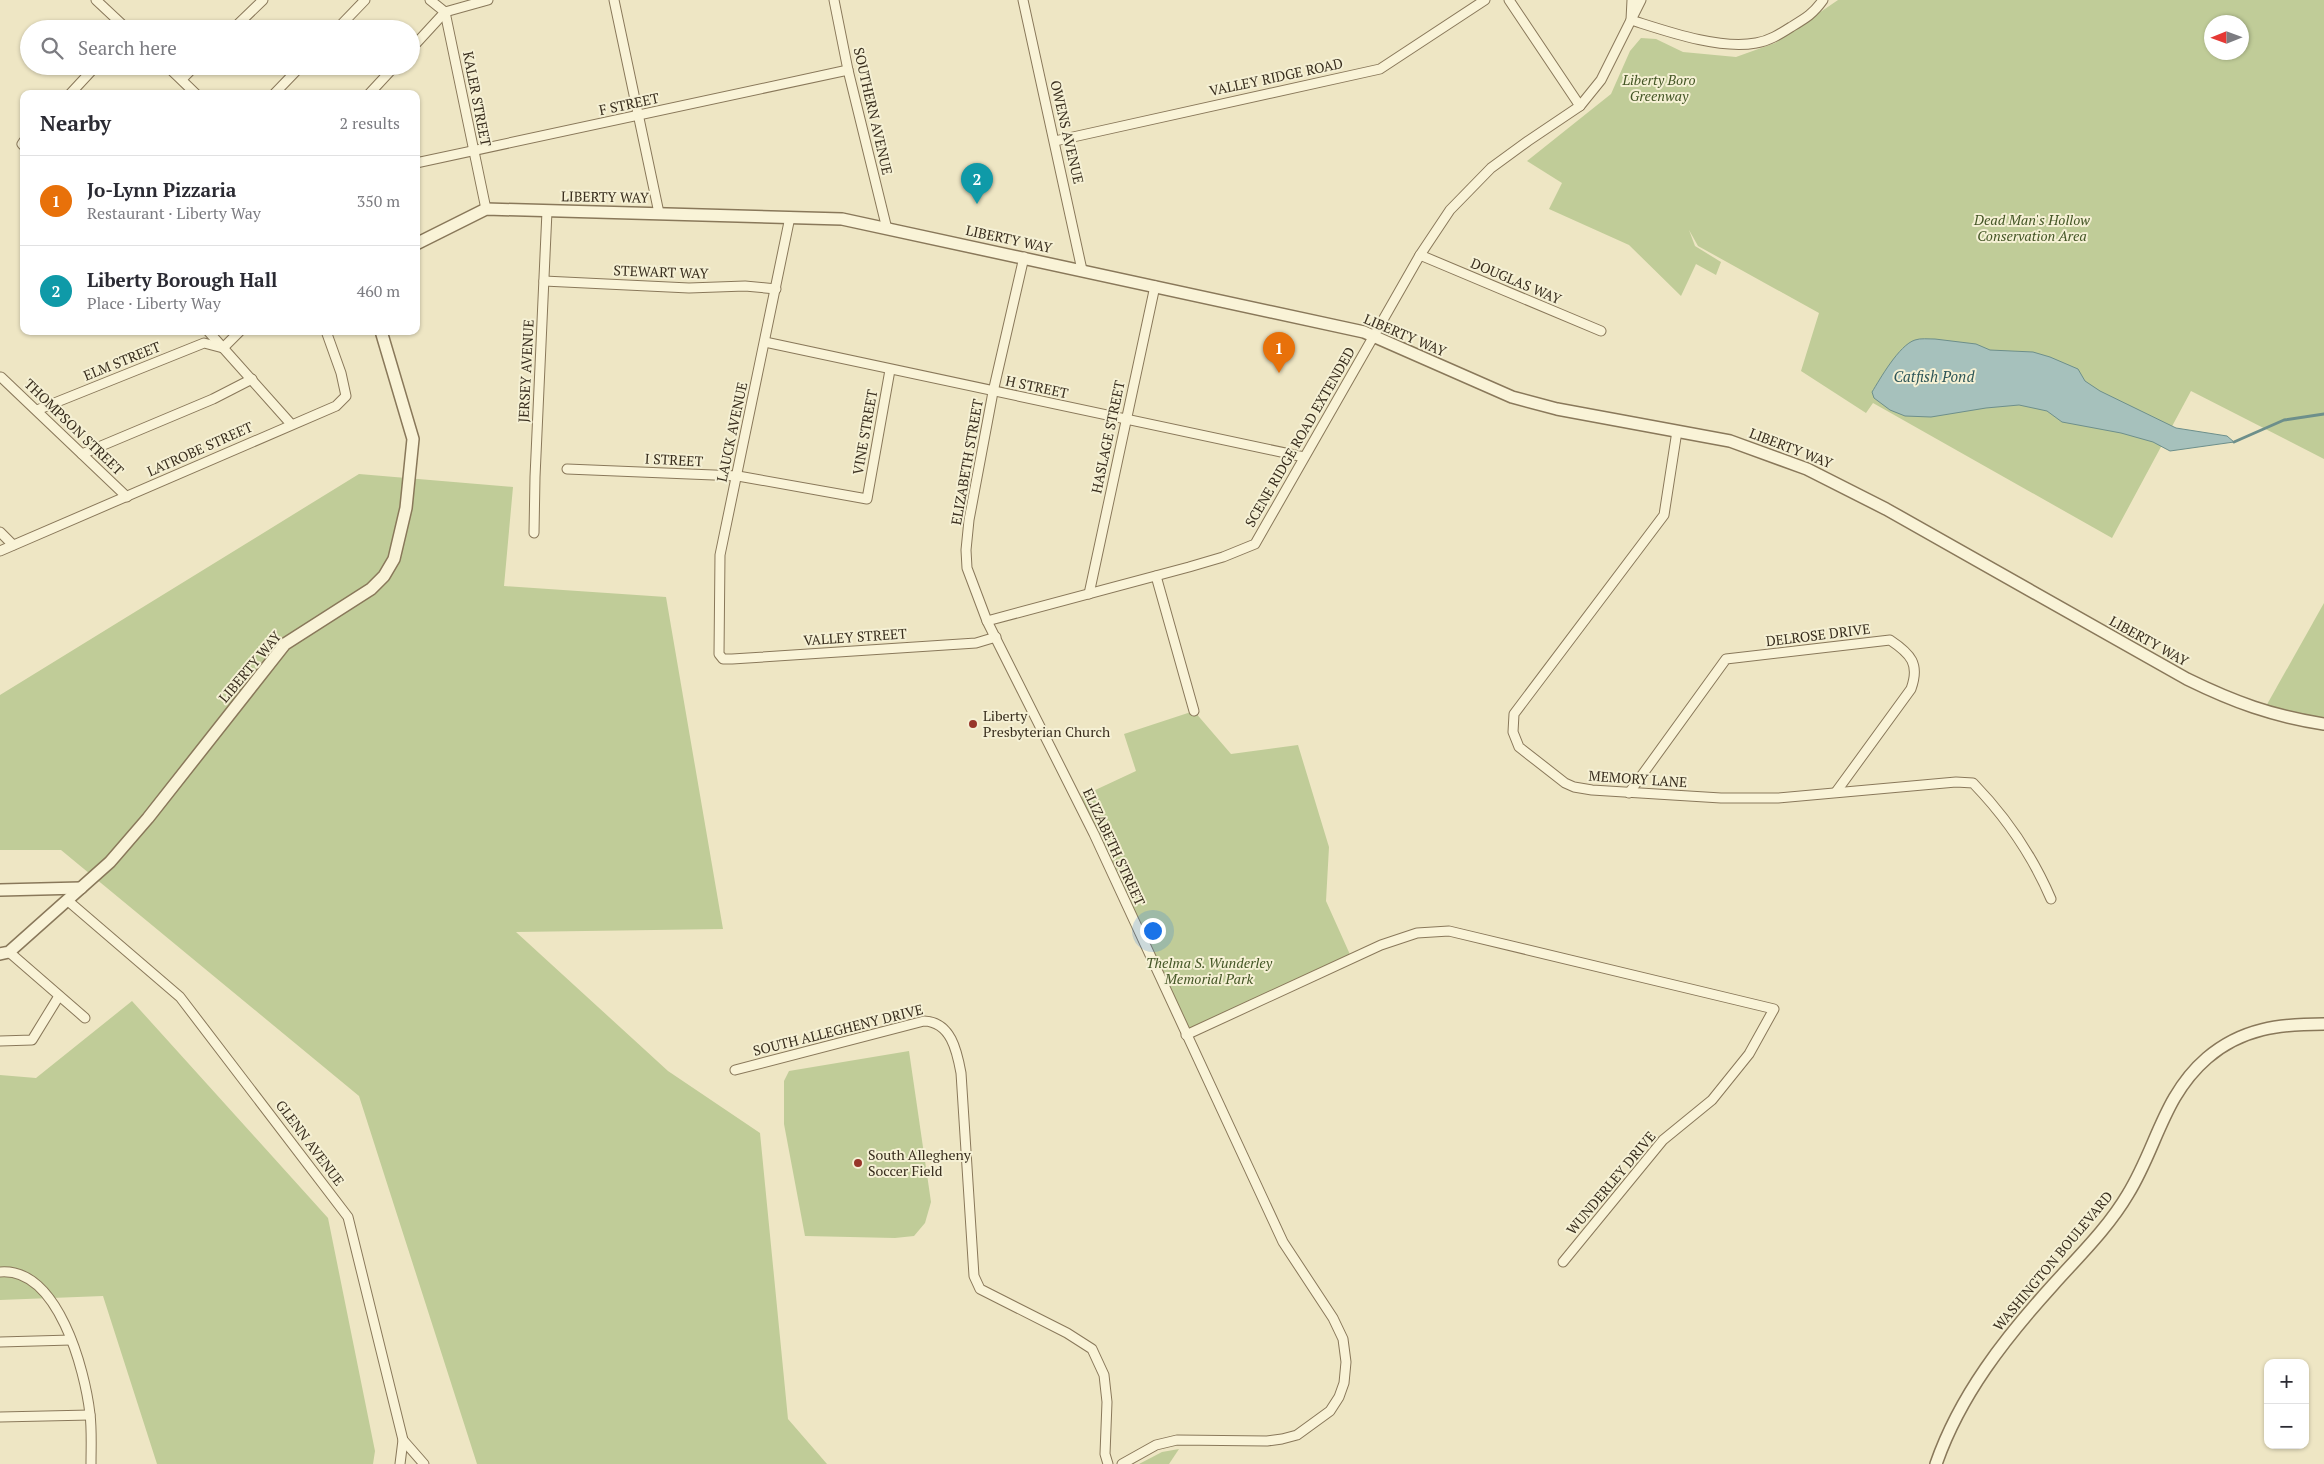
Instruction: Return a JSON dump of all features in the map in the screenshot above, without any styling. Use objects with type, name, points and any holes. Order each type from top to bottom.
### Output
[{"type":"street","points":[[96,0],[117,20]]},
{"type":"street","points":[[242,20],[263,0]]},
{"type":"street","points":[[346,20],[365,0]]},
{"type":"street","points":[[430,0],[445,12]]},
{"type":"street","points":[[420,39],[445,12],[488,0]]},
{"type":"street","points":[[614,0],[659,213]]},
{"type":"street","name":"SOUTHERN AVENUE","points":[[834,0],[848,70],[887,229]]},
{"type":"street","name":"OWENS AVENUE","points":[[1023,0],[1082,270]]},
{"type":"street","name":"VALLEY RIDGE ROAD","points":[[1055,141],[1380,69],[1485,0]]},
{"type":"street","points":[[1509,0],[1580,106]]},
{"type":"street","points":[[1632,0],[1631,20],[1695,39],[1736,44],[1756,43],[1777,36],[1812,15],[1823,0]]},
{"type":"street","name":"SCENE RIDGE ROAD EXTENDED","points":[[1156,576],[1222,557],[1256,544],[1420,255],[1450,210],[1491,168],[1580,106],[1601,80],[1641,0]]},
{"type":"street","name":"KALER STREET","points":[[445,12],[486,209]]},
{"type":"street","name":"F STREET","points":[[420,162],[848,70]]},
{"type":"street","points":[[74,90],[88,75]]},
{"type":"street","points":[[178,75],[192,90]]},
{"type":"street","points":[[182,79],[186,75]]},
{"type":"street","points":[[278,90],[292,75]]},
{"type":"street","points":[[374,90],[387,75]]},
{"type":"street","name":"LIBERTY WAY","points":[[420,242],[486,209],[842,219],[1330,324],[1374,336],[1512,397],[1557,410],[1730,441],[1807,469],[1886,509],[2187,679],[2224,697],[2259,710],[2287,719],[2324,724]]},
{"type":"street","name":"JERSEY AVENUE","points":[[534,533],[547,211]]},
{"type":"street","name":"LAUCK AVENUE","points":[[718,654],[720,555],[738,476],[790,217]]},
{"type":"street","name":"DOUGLAS WAY","points":[[1420,255],[1601,331]]},
{"type":"street","name":"ELIZABETH STREET","points":[[1024,257],[993,392],[969,520],[966,550],[970,577],[987,621],[1094,834],[1283,1242],[1333,1318],[1343,1339],[1346,1362],[1344,1383],[1339,1397],[1330,1411],[1296,1435],[1267,1441],[1177,1440],[1156,1445],[1122,1464]]},
{"type":"street","name":"STEWART WAY","points":[[544,281],[690,288],[745,286],[776,289]]},
{"type":"street","name":"HASLAGE STREET","points":[[1089,594],[1155,286]]},
{"type":"street","points":[[212,335],[291,424]]},
{"type":"street","points":[[223,348],[236,335]]},
{"type":"street","name":"LATROBE STREET","points":[[0,551],[336,406],[346,396],[341,374],[327,335]]},
{"type":"street","name":"LIBERTY WAY","points":[[4,953],[110,862],[148,818],[285,644],[371,589],[384,576],[394,559],[406,508],[413,439],[382,335]]},
{"type":"street","name":"H STREET","points":[[765,342],[1304,457]]},
{"type":"street","name":"ELM STREET","points":[[37,410],[204,343],[223,348]]},
{"type":"street","name":"VINE STREET","points":[[867,500],[890,370]]},
{"type":"street","name":"THOMPSON STREET","points":[[1,377],[127,497]]},
{"type":"street","points":[[82,454],[213,399],[252,379]]},
{"type":"street","name":"MEMORY LANE","points":[[1677,431],[1664,515],[1514,714],[1513,732],[1519,747],[1565,783],[1574,787],[1629,793],[1730,798],[1778,798],[1956,782],[1973,783],[2005,821],[2028,854],[2051,899]]},
{"type":"street","name":"I STREET","points":[[567,469],[738,476],[867,500]]},
{"type":"street","points":[[0,532],[13,545]]},
{"type":"street","points":[[987,621],[1156,576],[1194,710]]},
{"type":"street","name":"VALLEY STREET","points":[[718,654],[723,659],[732,659],[976,643],[996,637]]},
{"type":"street","name":"DELROSE DRIVE","points":[[1629,793],[1726,659],[1890,640],[1904,649],[1913,660],[1915,679],[1911,689],[1836,792]]},
{"type":"street","points":[[0,890],[81,888]]},
{"type":"street","name":"GLENN AVENUE","points":[[67,900],[180,997],[348,1217],[403,1440],[424,1464]]},
{"type":"street","name":"WUNDERLEY DRIVE","points":[[1186,1035],[1381,945],[1417,933],[1449,931],[1774,1009],[1748,1054],[1712,1100],[1664,1140],[1563,1262]]},
{"type":"street","points":[[4,953],[85,1018]]},
{"type":"street","points":[[0,1041],[32,1040],[59,996]]},
{"type":"street","name":"SOUTH ALLEGHENY DRIVE","points":[[735,1070],[924,1021],[934,1021],[945,1028],[956,1049],[961,1073],[974,1276],[980,1288],[1067,1333],[1092,1350],[1104,1375],[1107,1402],[1105,1454],[1108,1464]]},
{"type":"street","name":"WASHINGTON BOULEVARD","points":[[1936,1464],[1943,1442],[1960,1408],[1981,1373],[2025,1316],[2099,1233],[2128,1195],[2149,1155],[2164,1114],[2176,1093],[2189,1076],[2208,1058],[2229,1043],[2251,1032],[2286,1025],[2324,1024]]},
{"type":"street","points":[[0,1272],[9,1271],[24,1275],[54,1304],[71,1340],[80,1365],[90,1414],[91,1464]]},
{"type":"street","points":[[0,1342],[71,1340]]},
{"type":"street","points":[[0,1417],[90,1414]]},
{"type":"street","points":[[400,1464],[403,1440]]},
{"type":"green space","name":"Dead Man's Hollow Conservation Area","points":[[1838,0],[2324,0],[2324,459],[2191,391],[2112,538],[1873,403],[1866,413],[1801,371],[1819,313],[1698,246],[1689,230],[1695,246],[1721,262],[1716,275],[1696,264],[1681,296],[1629,245],[1549,209],[1562,183],[1527,161],[1611,94],[1630,51],[1641,38],[1656,39],[1683,52],[1736,57],[1775,43]]},
{"type":"green space","points":[[359,474],[513,487],[504,586],[666,597],[723,929],[516,932],[668,1071],[760,1133],[788,1419],[827,1464],[477,1464],[359,1096],[61,850],[0,850],[0,695]]},
{"type":"green space","points":[[2324,603],[2324,720],[2265,708]]},
{"type":"green space","name":"Thelma S. Wunderley Memorial Park","points":[[1194,711],[1231,754],[1298,745],[1329,847],[1326,901],[1352,959],[1186,1035],[1076,799],[1136,771],[1124,734]]},
{"type":"green space","points":[[132,1001],[328,1218],[375,1451],[373,1464],[157,1464],[103,1296],[0,1300],[0,1075],[36,1078]]},
{"type":"green space","name":"South Allegheny Soccer Field","points":[[909,1051],[931,1202],[925,1223],[914,1236],[895,1238],[805,1236],[784,1124],[784,1081],[789,1071]]},
{"type":"green space","points":[[1179,1449],[1169,1464],[1139,1464],[1162,1452]]},
{"type":"water","name":"Catfish Pond","points":[[1917,339],[1935,339],[1976,344],[1990,350],[2033,352],[2050,357],[2078,369],[2085,381],[2100,391],[2176,428],[2227,436],[2234,442],[2170,451],[2153,442],[2121,433],[2062,422],[2047,411],[2019,405],[1931,417],[1905,416],[1890,410],[1874,398],[1872,392],[1890,363],[1903,348]]},
{"type":"waterway","points":[[2234,442],[2284,420],[2324,414]]},
{"type":"place","name":"Liberty Borough Hall","points":[[977,204]]},
{"type":"place","name":"Jo-Lynn Pizzaria","points":[[1279,373]]},
{"type":"place","name":"Liberty Presbyterian Church","points":[[973,724]]},
{"type":"place","name":"South Allegheny Soccer Field","points":[[858,1163]]},
{"type":"park label","name":"Liberty Boro Greenway","points":[[1659,88]]}]
